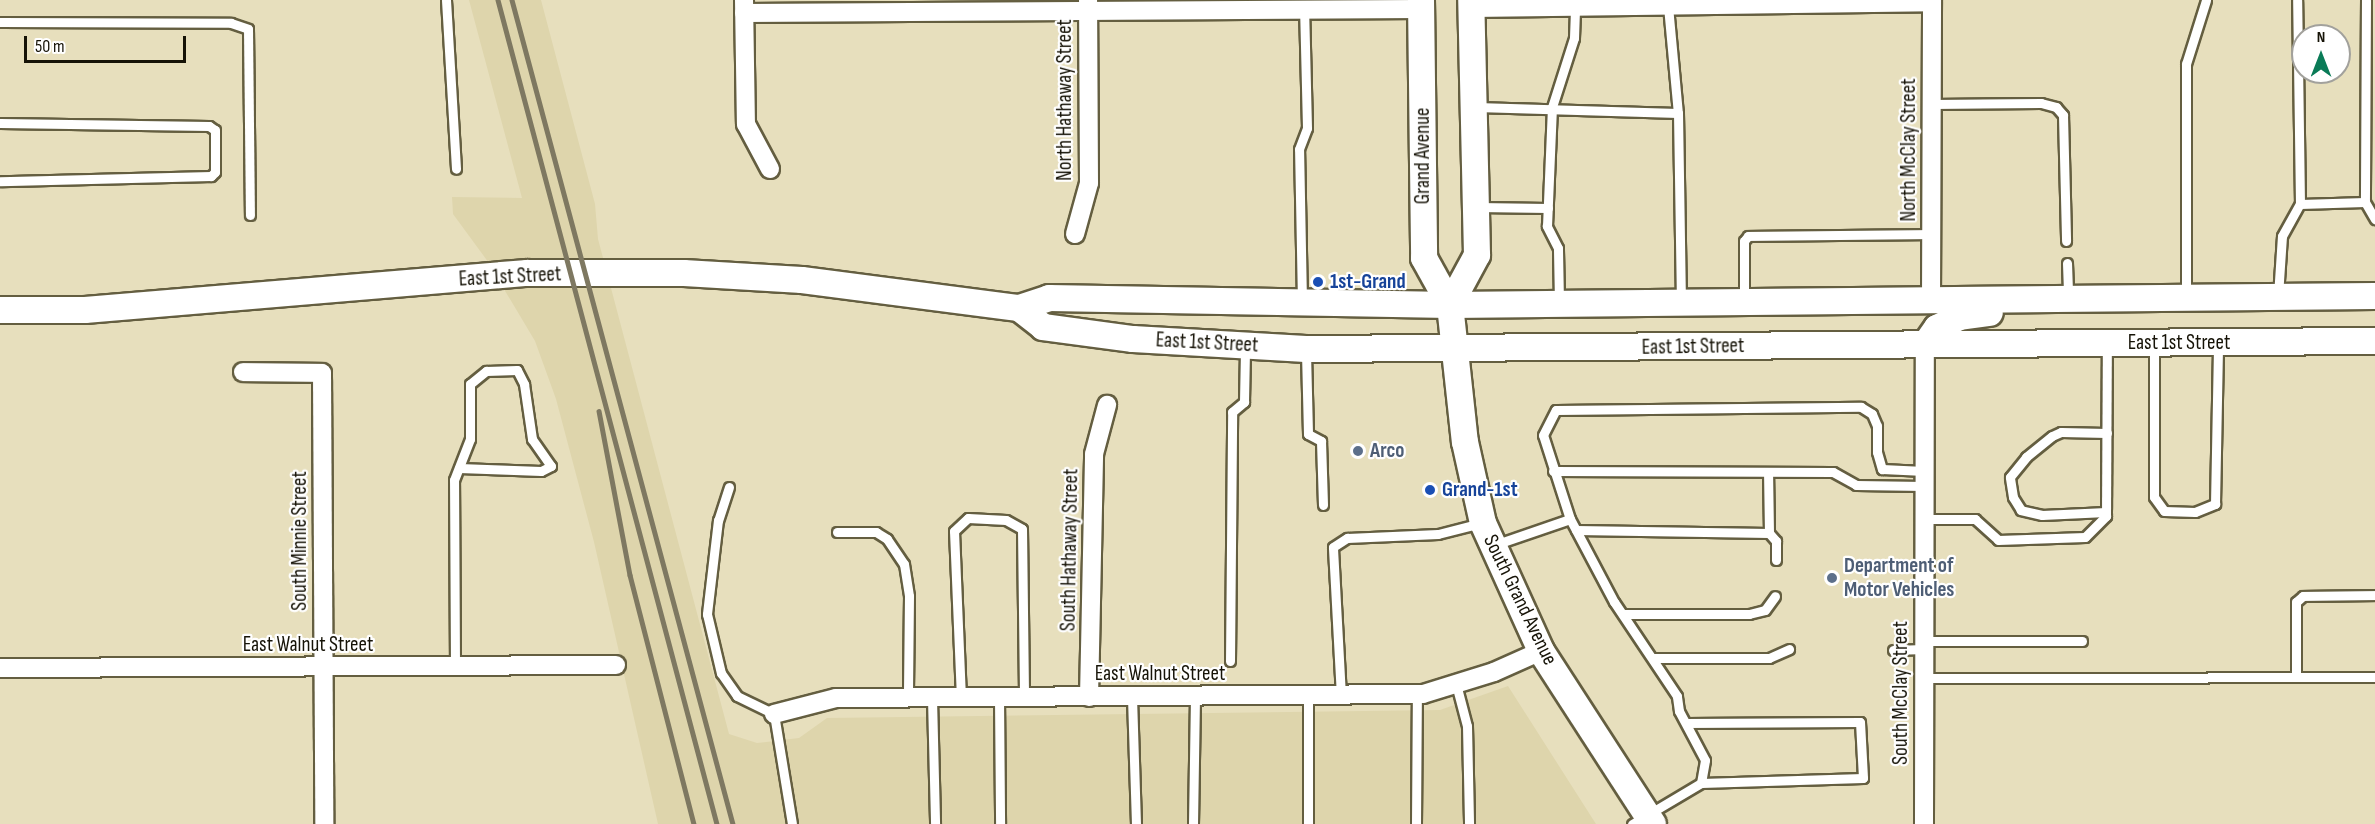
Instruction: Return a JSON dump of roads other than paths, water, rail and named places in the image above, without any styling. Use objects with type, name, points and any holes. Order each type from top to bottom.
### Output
[{"type":"main road","name":"Grand Avenue","points":[[1421,4],[1424,258],[1450,305],[1453,349]]},
{"type":"main road","points":[[1450,305],[1477,255],[1471,4]]},
{"type":"main road","name":"East 1st Street","points":[[0,310],[85,310],[527,273],[684,273],[802,280],[1018,308],[1049,298],[1302,305],[1450,305],[2375,296]]},
{"type":"main road","points":[[1925,345],[1937,328],[1960,317],[2122,299]]},
{"type":"main road","name":"East 1st Street","points":[[1018,308],[1043,327],[1133,339],[1306,349],[2375,341]]},
{"type":"main road","name":"South Grand Avenue","points":[[1453,349],[1465,442],[1488,534],[1540,651],[1644,821]]},
{"type":"street","points":[[1471,4],[1575,7],[1668,6],[1738,2],[1932,1]]},
{"type":"street","name":"North McClay Street","points":[[1931,301],[1932,1]]},
{"type":"street","points":[[770,169],[746,124],[744,7],[1088,5],[1304,9],[1421,4]]},
{"type":"street","name":"North Hathaway Street","points":[[1076,234],[1089,183],[1088,5]]},
{"type":"street","name":"South McClay Street","points":[[1924,824],[1925,345]]},
{"type":"street","name":"South Minnie Street","points":[[243,372],[322,373],[324,824]]},
{"type":"street","name":"South Hathaway Street","points":[[1089,697],[1094,454],[1107,405]]},
{"type":"street","name":"East Walnut Street","points":[[774,714],[836,698],[1417,695],[1456,684],[1540,651]]},
{"type":"street","name":"East Walnut Street","points":[[0,668],[616,665]]},
{"type":"lane","points":[[446,0],[456,170]]},
{"type":"lane","points":[[2186,298],[2186,64],[2206,0]]},
{"type":"lane","points":[[2278,297],[2282,236],[2300,204],[2297,0]]},
{"type":"lane","points":[[2366,0],[2365,202],[2375,219]]},
{"type":"lane","points":[[1668,6],[1678,113],[1682,303]]},
{"type":"lane","points":[[1558,304],[1560,271],[1558,248],[1547,226],[1552,107],[1574,38],[1575,7]]},
{"type":"lane","points":[[1302,305],[1299,149],[1307,128],[1304,9]]},
{"type":"lane","points":[[0,22],[231,22],[248,29],[250,215]]},
{"type":"lane","points":[[1932,104],[2041,103],[2056,107],[2063,115],[2066,241]]},
{"type":"lane","points":[[1474,107],[1552,107],[1678,113]]},
{"type":"lane","points":[[0,123],[209,126],[215,130],[215,161],[211,176],[0,181]]},
{"type":"lane","points":[[2300,204],[2365,202]]},
{"type":"lane","points":[[1477,207],[1548,208]]},
{"type":"lane","points":[[1744,302],[1744,242],[1748,236],[1931,234]]},
{"type":"lane","points":[[2067,263],[2068,299]]},
{"type":"lane","points":[[2154,343],[2154,497],[2164,511],[2195,512],[2215,504],[2218,343]]},
{"type":"lane","points":[[1924,519],[1975,519],[1998,540],[2085,537],[2106,512],[2107,344]]},
{"type":"lane","points":[[1230,661],[1232,412],[1244,402],[1245,346]]},
{"type":"lane","points":[[1306,349],[1308,434],[1321,441],[1323,505]]},
{"type":"lane","points":[[455,666],[452,564],[454,480],[470,439],[470,384],[486,372],[517,370],[524,384],[532,439],[551,466],[542,471],[459,468]]},
{"type":"lane","points":[[1701,783],[1705,760],[1686,723],[1677,696],[1623,614],[1570,519],[1543,435],[1556,410],[1861,407],[1872,414],[1882,469],[1924,479]]},
{"type":"lane","points":[[2106,512],[2042,515],[2022,510],[2013,497],[2010,477],[2026,457],[2052,436],[2061,432],[2107,433]]},
{"type":"lane","points":[[1553,471],[1833,472],[1856,485],[1924,479]]},
{"type":"lane","points":[[1768,472],[1769,533],[1776,541],[1776,560]]},
{"type":"lane","points":[[729,487],[718,520],[707,614],[721,673],[737,696],[774,714],[792,824]]},
{"type":"lane","points":[[960,698],[954,531],[968,518],[1006,520],[1022,529],[1024,697]]},
{"type":"lane","points":[[1341,696],[1333,547],[1347,538],[1488,534],[1570,519]]},
{"type":"lane","points":[[1576,530],[1769,533]]},
{"type":"lane","points":[[837,532],[876,532],[887,539],[904,564],[909,596],[908,698]]},
{"type":"lane","points":[[2296,677],[2296,602],[2302,596],[2375,595]]},
{"type":"lane","points":[[1623,614],[1749,614],[1765,610],[1775,596]]},
{"type":"lane","points":[[1893,650],[1924,645],[2082,641]]},
{"type":"lane","points":[[1654,658],[1769,658],[1789,649]]},
{"type":"lane","points":[[1924,678],[2375,676]]},
{"type":"lane","points":[[1456,684],[1467,726],[1469,824]]},
{"type":"lane","points":[[1416,824],[1417,695]]},
{"type":"lane","points":[[1308,696],[1308,824]]},
{"type":"lane","points":[[1132,697],[1136,824]]},
{"type":"lane","points":[[1193,824],[1195,697]]},
{"type":"lane","points":[[932,698],[935,824]]},
{"type":"lane","points":[[999,698],[1000,824]]},
{"type":"lane","points":[[1644,821],[1701,783],[1863,778],[1860,722],[1686,723]]},
{"type":"railway","points":[[498,0],[717,824]]},
{"type":"railway","points":[[512,0],[733,824]]},
{"type":"railway","points":[[599,411],[630,575],[694,824]]},
{"type":"place","name":"1st-Grand","points":[[1318,282]]},
{"type":"place","name":"Arco","points":[[1358,451]]},
{"type":"place","name":"Grand-1st","points":[[1430,490]]},
{"type":"place","name":"Department of Motor Vehicles","points":[[1832,578]]}]
